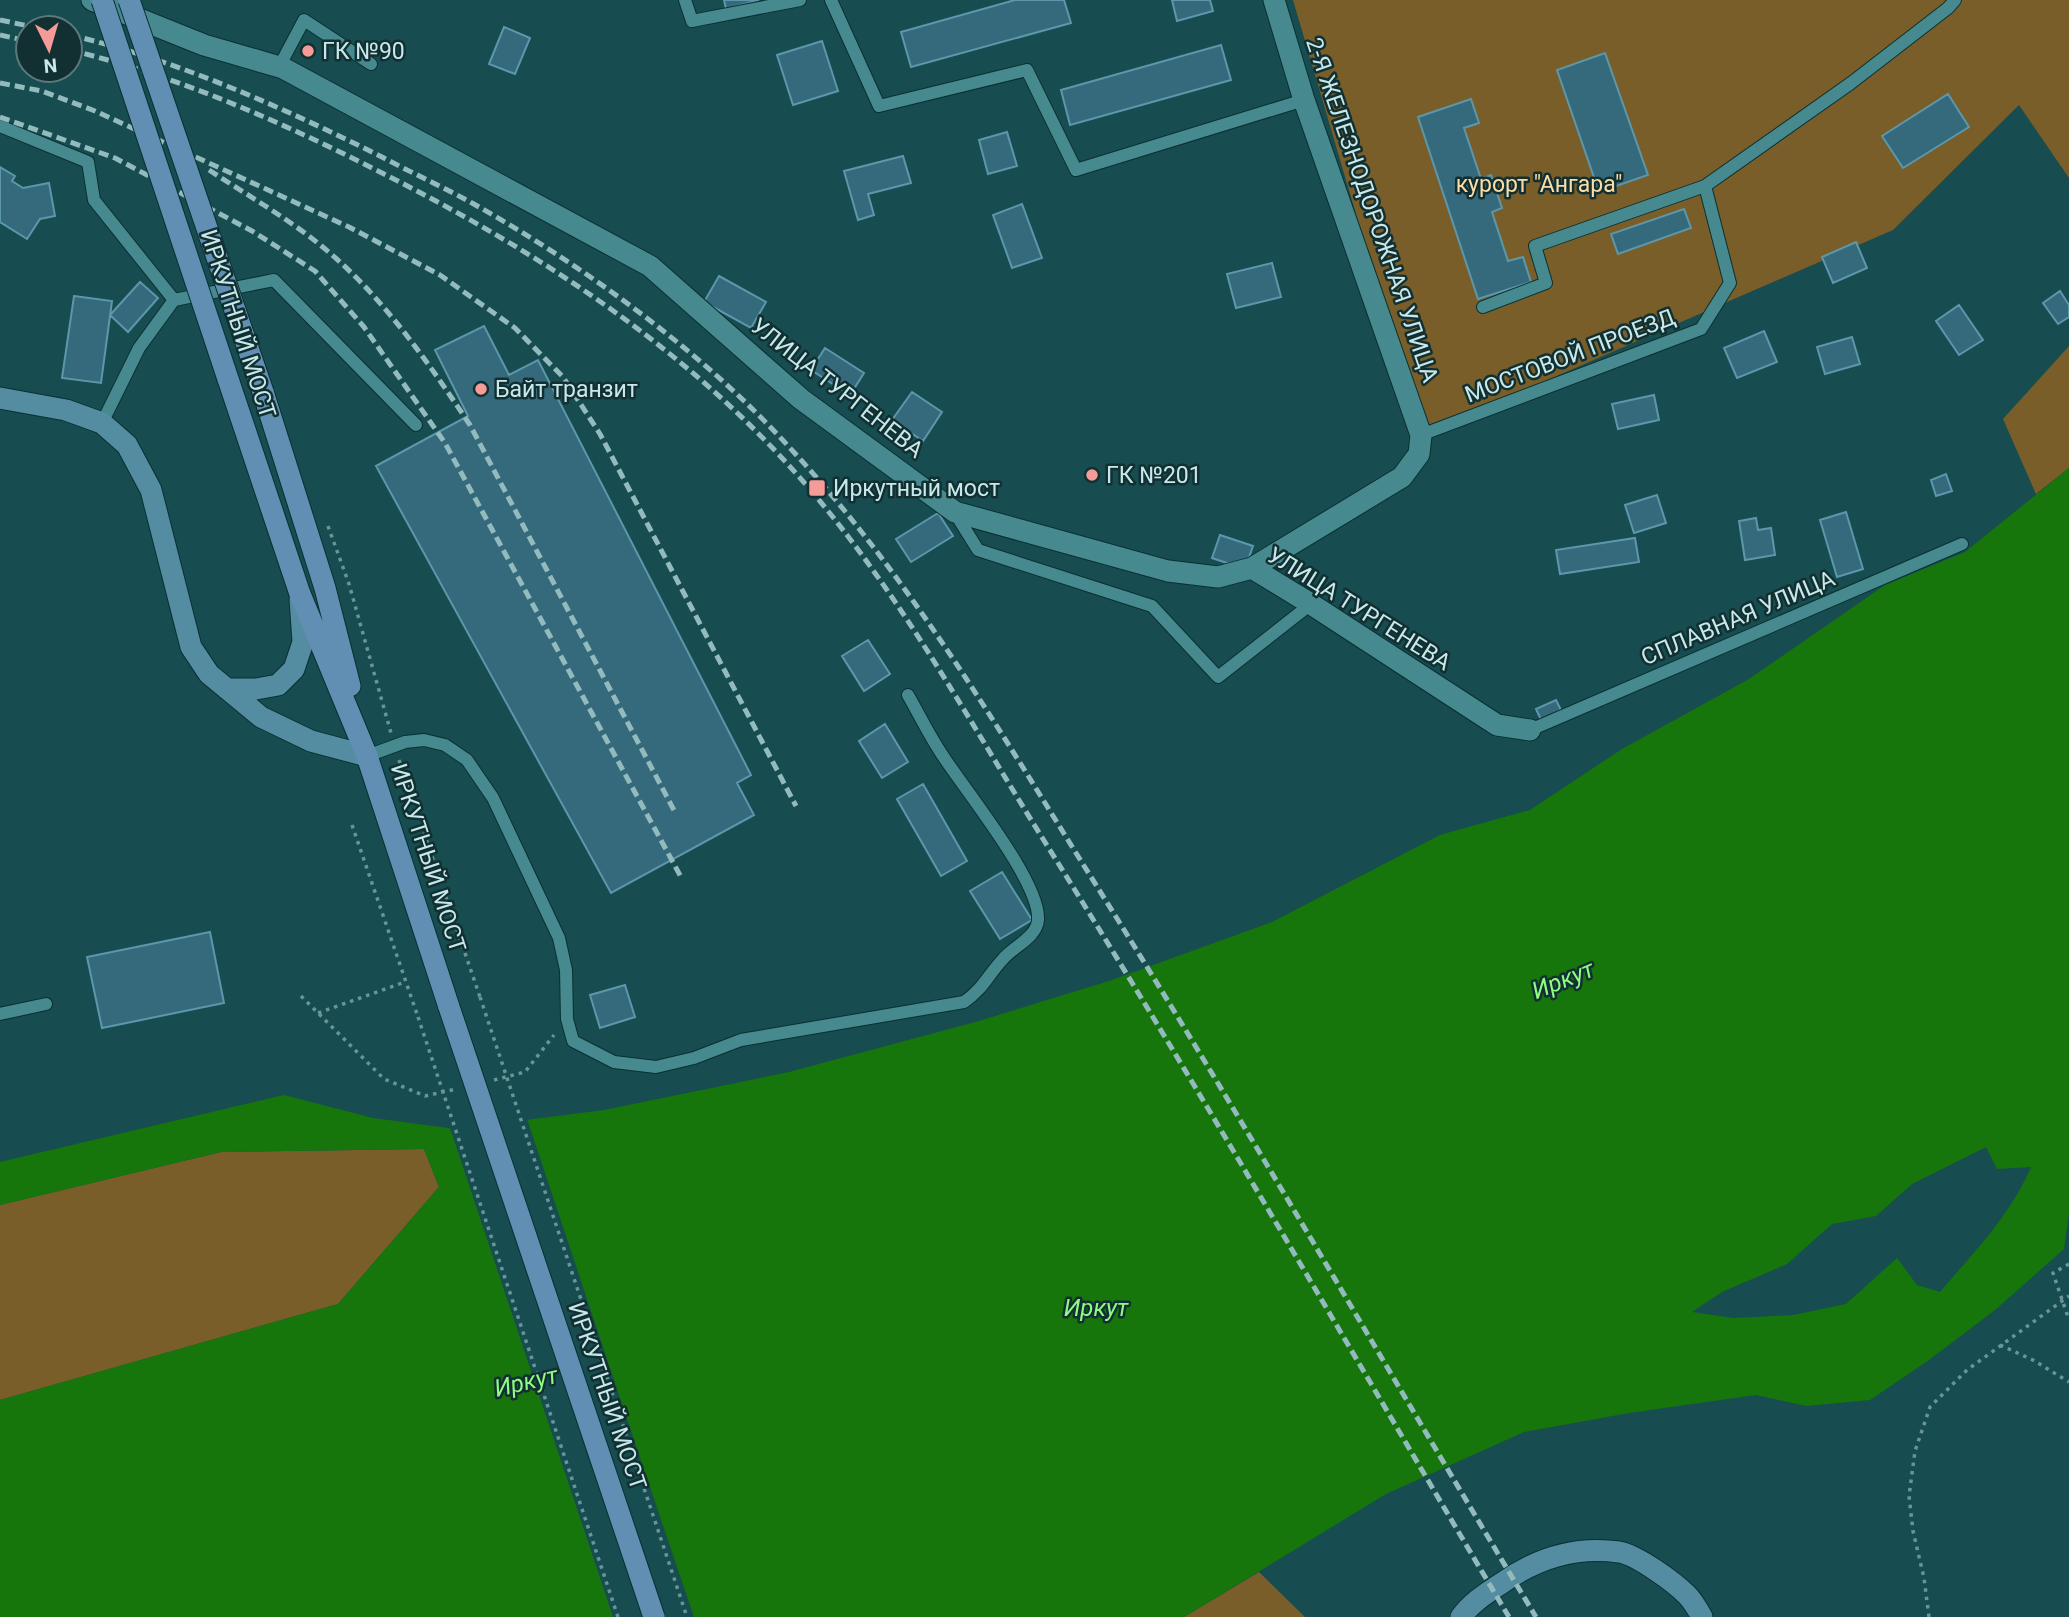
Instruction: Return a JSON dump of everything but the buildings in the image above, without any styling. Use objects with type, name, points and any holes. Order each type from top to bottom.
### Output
[{"type":"main road","name":"ИРКУТНЫЙ МОСТ","points":[[103,0],[300,594],[368,756]]},
{"type":"main road","name":"ИРКУТНЫЙ МОСТ","points":[[129,0],[263,392],[325,588],[368,756],[449,1007],[654,1617]]},
{"type":"main road","points":[[0,398],[66,410],[102,423],[127,445],[151,490],[191,647],[209,674],[261,717],[310,741],[368,756]]},
{"type":"main road","points":[[227,689],[256,689],[278,685],[293,669],[303,642],[300,594]]},
{"type":"main road","points":[[1461,1617],[1470,1605],[1525,1566],[1546,1558],[1581,1551],[1622,1552],[1658,1572],[1688,1596],[1702,1617]]},
{"type":"street","name":"УЛИЦА ТУРГЕНЕВА","points":[[92,0],[204,45],[279,67],[650,266],[801,399],[955,512],[1168,571],[1218,577],[1252,568],[1497,725],[1530,730]]},
{"type":"street","name":"2-Я ЖЕЛЕЗНОДОРОЖНАЯ УЛИЦА","points":[[1274,0],[1304,100],[1421,435]]},
{"type":"street","points":[[1252,568],[1402,477],[1419,454],[1421,435]]},
{"type":"lane","points":[[685,0],[692,21],[800,0]]},
{"type":"lane","points":[[831,0],[879,106],[1027,69],[1076,170],[1304,100]]},
{"type":"lane","points":[[1483,307],[1546,282],[1535,246],[1705,186],[1851,83],[1949,3]]},
{"type":"lane","points":[[279,67],[304,20],[371,64]]},
{"type":"lane","points":[[0,125],[88,162],[94,200],[174,300]]},
{"type":"lane","name":"МОСТОВОЙ ПРОЕЗД","points":[[1421,435],[1702,329],[1730,283],[1705,186]]},
{"type":"lane","points":[[102,423],[139,348],[174,300],[274,280],[416,425]]},
{"type":"lane","points":[[955,512],[978,550],[1152,606],[1218,677],[1311,604]]},
{"type":"lane","name":"СПЛАВНАЯ УЛИЦА","points":[[1530,730],[1962,544]]},
{"type":"lane","points":[[368,756],[395,745],[424,740],[445,745],[467,760],[493,798],[558,938],[566,970],[567,1019],[573,1041],[614,1062],[656,1067],[694,1058],[741,1040],[964,1002],[979,992],[1003,958],[1032,932],[1038,923],[1036,902],[1022,871],[941,753],[908,695]]},
{"type":"lane","points":[[0,1014],[46,1004]]},
{"type":"path","points":[[327,523],[349,584],[395,745],[687,1617]]},
{"type":"path","points":[[352,825],[618,1617]]},
{"type":"path","points":[[318,1013],[406,982]]},
{"type":"path","points":[[301,996],[384,1079],[425,1096],[463,1087]]},
{"type":"path","points":[[488,1081],[525,1072],[567,1019]]},
{"type":"path","points":[[2069,1264],[2053,1273],[2069,1320]]},
{"type":"path","points":[[1929,1617],[1909,1496],[1915,1451],[1930,1407],[1968,1370],[1999,1345],[2069,1296]]},
{"type":"path","points":[[1999,1345],[2033,1360],[2069,1382]]},
{"type":"green space","name":"курорт \"Ангара\"","points":[[1293,0],[2069,0],[2069,178],[2019,105],[1893,230],[1421,435]]},
{"type":"green space","points":[[2069,346],[2069,468],[2036,494],[2003,419]]},
{"type":"green space","points":[[424,1149],[439,1187],[338,1304],[0,1400],[0,1205],[221,1152]]},
{"type":"green space","points":[[1259,1572],[1305,1617],[1184,1617]]},
{"type":"water","name":"Иркут","points":[[2069,468],[2069,1213],[2064,1249],[1995,1310],[1870,1400],[1806,1406],[1756,1395],[1629,1413],[1524,1432],[1386,1494],[1184,1617],[0,1617],[0,1400],[338,1304],[439,1187],[424,1149],[221,1152],[0,1205],[0,1162],[284,1095],[373,1118],[456,1129],[604,1110],[789,1072],[979,1021],[1109,981],[1272,922],[1440,835],[1530,810],[1622,749],[1749,679],[1885,585],[1965,552]],"holes":[[[1986,1147],[1997,1169],[2031,1167],[2002,1218],[1940,1292],[1917,1285],[1897,1258],[1846,1304],[1793,1315],[1733,1318],[1692,1312],[1722,1292],[1787,1264],[1832,1224],[1876,1216],[1912,1184]]]},
{"type":"pier","points":[[526,1116],[694,1617],[613,1617],[449,1125]]},
{"type":"railway","points":[[0,20],[14,23]]},
{"type":"railway","points":[[0,35],[14,38]]},
{"type":"railway","points":[[84,38],[190,72],[268,103],[472,203],[557,255],[641,314],[720,378],[790,448],[873,546],[983,705],[1201,1055],[1536,1617]]},
{"type":"railway","points":[[84,54],[193,88],[272,120],[388,176],[495,234],[597,299],[646,335],[693,373],[781,457],[856,546],[952,691],[1220,1129],[1509,1617]]},
{"type":"railway","points":[[0,83],[42,91],[95,111],[349,227],[440,275],[515,328],[563,377],[600,434],[796,806]]},
{"type":"railway","points":[[0,117],[115,158],[252,231],[315,271],[364,327],[445,443],[681,877]]},
{"type":"railway","points":[[209,170],[324,248],[366,287],[421,354],[470,425],[676,814]]},
{"type":"place","name":"ГК №90","points":[[308,51]]},
{"type":"place","name":"Байт транзит","points":[[481,389]]},
{"type":"place","name":"ГК №201","points":[[1092,475]]},
{"type":"place","name":"Иркутный мост","points":[[817,488]]}]
